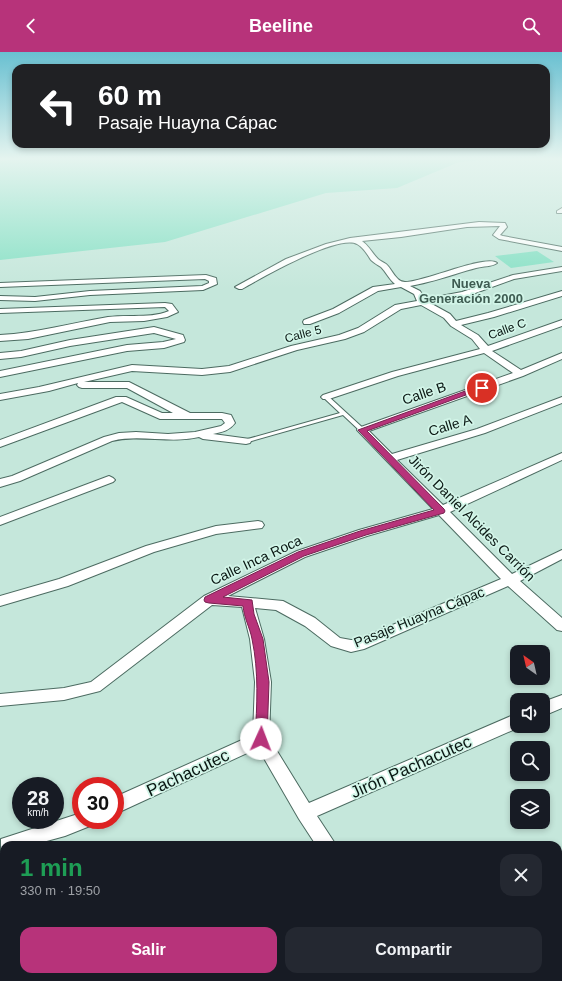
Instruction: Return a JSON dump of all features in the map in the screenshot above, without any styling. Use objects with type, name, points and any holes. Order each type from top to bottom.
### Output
[{"type":"street","points":[[239,287],[314,250],[352,241],[407,235],[462,225],[503,224],[504,227],[496,235],[501,238],[562,249]]},
{"type":"street","points":[[352,241],[357,241],[365,246],[375,260],[384,266],[396,281],[416,293],[422,302],[447,316],[454,324],[475,337],[482,344],[485,350],[520,374]]},
{"type":"street","points":[[307,322],[336,311],[376,288],[427,281],[477,265],[493,263]]},
{"type":"street","name":"Calle 5","points":[[42,389],[132,368],[202,372],[230,370],[294,348],[342,337],[361,330],[398,307],[464,294],[512,277],[562,269]]},
{"type":"street","points":[[0,284],[206,277],[213,280],[213,284],[203,288],[90,293],[35,299],[0,298]]},
{"type":"street","points":[[454,324],[491,315],[562,292]]},
{"type":"street","points":[[0,311],[38,311],[87,307],[165,305],[169,306],[174,312],[168,315],[144,318],[110,319],[28,336],[0,338]]},
{"type":"street","name":"Calle C","points":[[326,397],[395,374],[485,350],[562,322]]},
{"type":"street","points":[[0,356],[21,354],[70,343],[154,330],[180,337],[181,340],[164,345],[120,350],[0,374]]},
{"type":"street","name":"Calle B","points":[[362,430],[520,374],[562,356]]},
{"type":"street","points":[[0,396],[42,389],[101,384],[129,385],[160,403],[188,416]]},
{"type":"street","points":[[0,444],[116,400],[123,399],[160,416],[222,416],[226,417],[230,423],[225,428],[195,435],[168,437],[123,435],[108,439],[16,479],[0,483]]},
{"type":"street","name":"Calle A","points":[[391,458],[480,431],[562,400]]},
{"type":"street","name":"Jirón Daniel Alcides Carrión","points":[[362,430],[510,580],[562,626]]},
{"type":"street","points":[[195,435],[246,441]]},
{"type":"street","name":"Calle Inca Roca","points":[[0,700],[64,694],[95,686],[209,600],[301,554],[363,533],[441,511],[562,456]]},
{"type":"street","points":[[0,520],[109,480]]},
{"type":"street","points":[[0,601],[63,583],[150,549],[216,530],[258,525]]},
{"type":"street","name":"Pasaje Huayna Cápac","points":[[209,600],[278,605],[310,622],[336,642],[351,646],[359,645],[510,580],[562,554]]},
{"type":"street","points":[[248,603],[249,614],[257,639],[263,682],[261,739],[305,813],[324,841]]},
{"type":"street","points":[[550,706],[562,701]]},
{"type":"street","name":"Jirón Pachacutec","points":[[305,813],[510,724]]},
{"type":"street","name":"Pachacutec","points":[[124,802],[261,739]]},
{"type":"street","points":[[16,841],[72,825]]},
{"type":"lane","points":[[326,397],[362,430]]},
{"type":"lane","points":[[246,441],[344,413]]},
{"type":"green space","points":[[0,202],[295,202],[165,242],[0,260]]},
{"type":"green space","points":[[537,251],[554,262],[511,268],[495,256]]},
{"type":"district","name":"Nueva Generación 2000","points":[[471,290]]},
{"type":"route","points":[[261,739],[263,682],[257,639],[249,614],[248,603],[209,600],[301,554],[363,533],[441,511],[391,458],[362,430],[482,388]]}]
